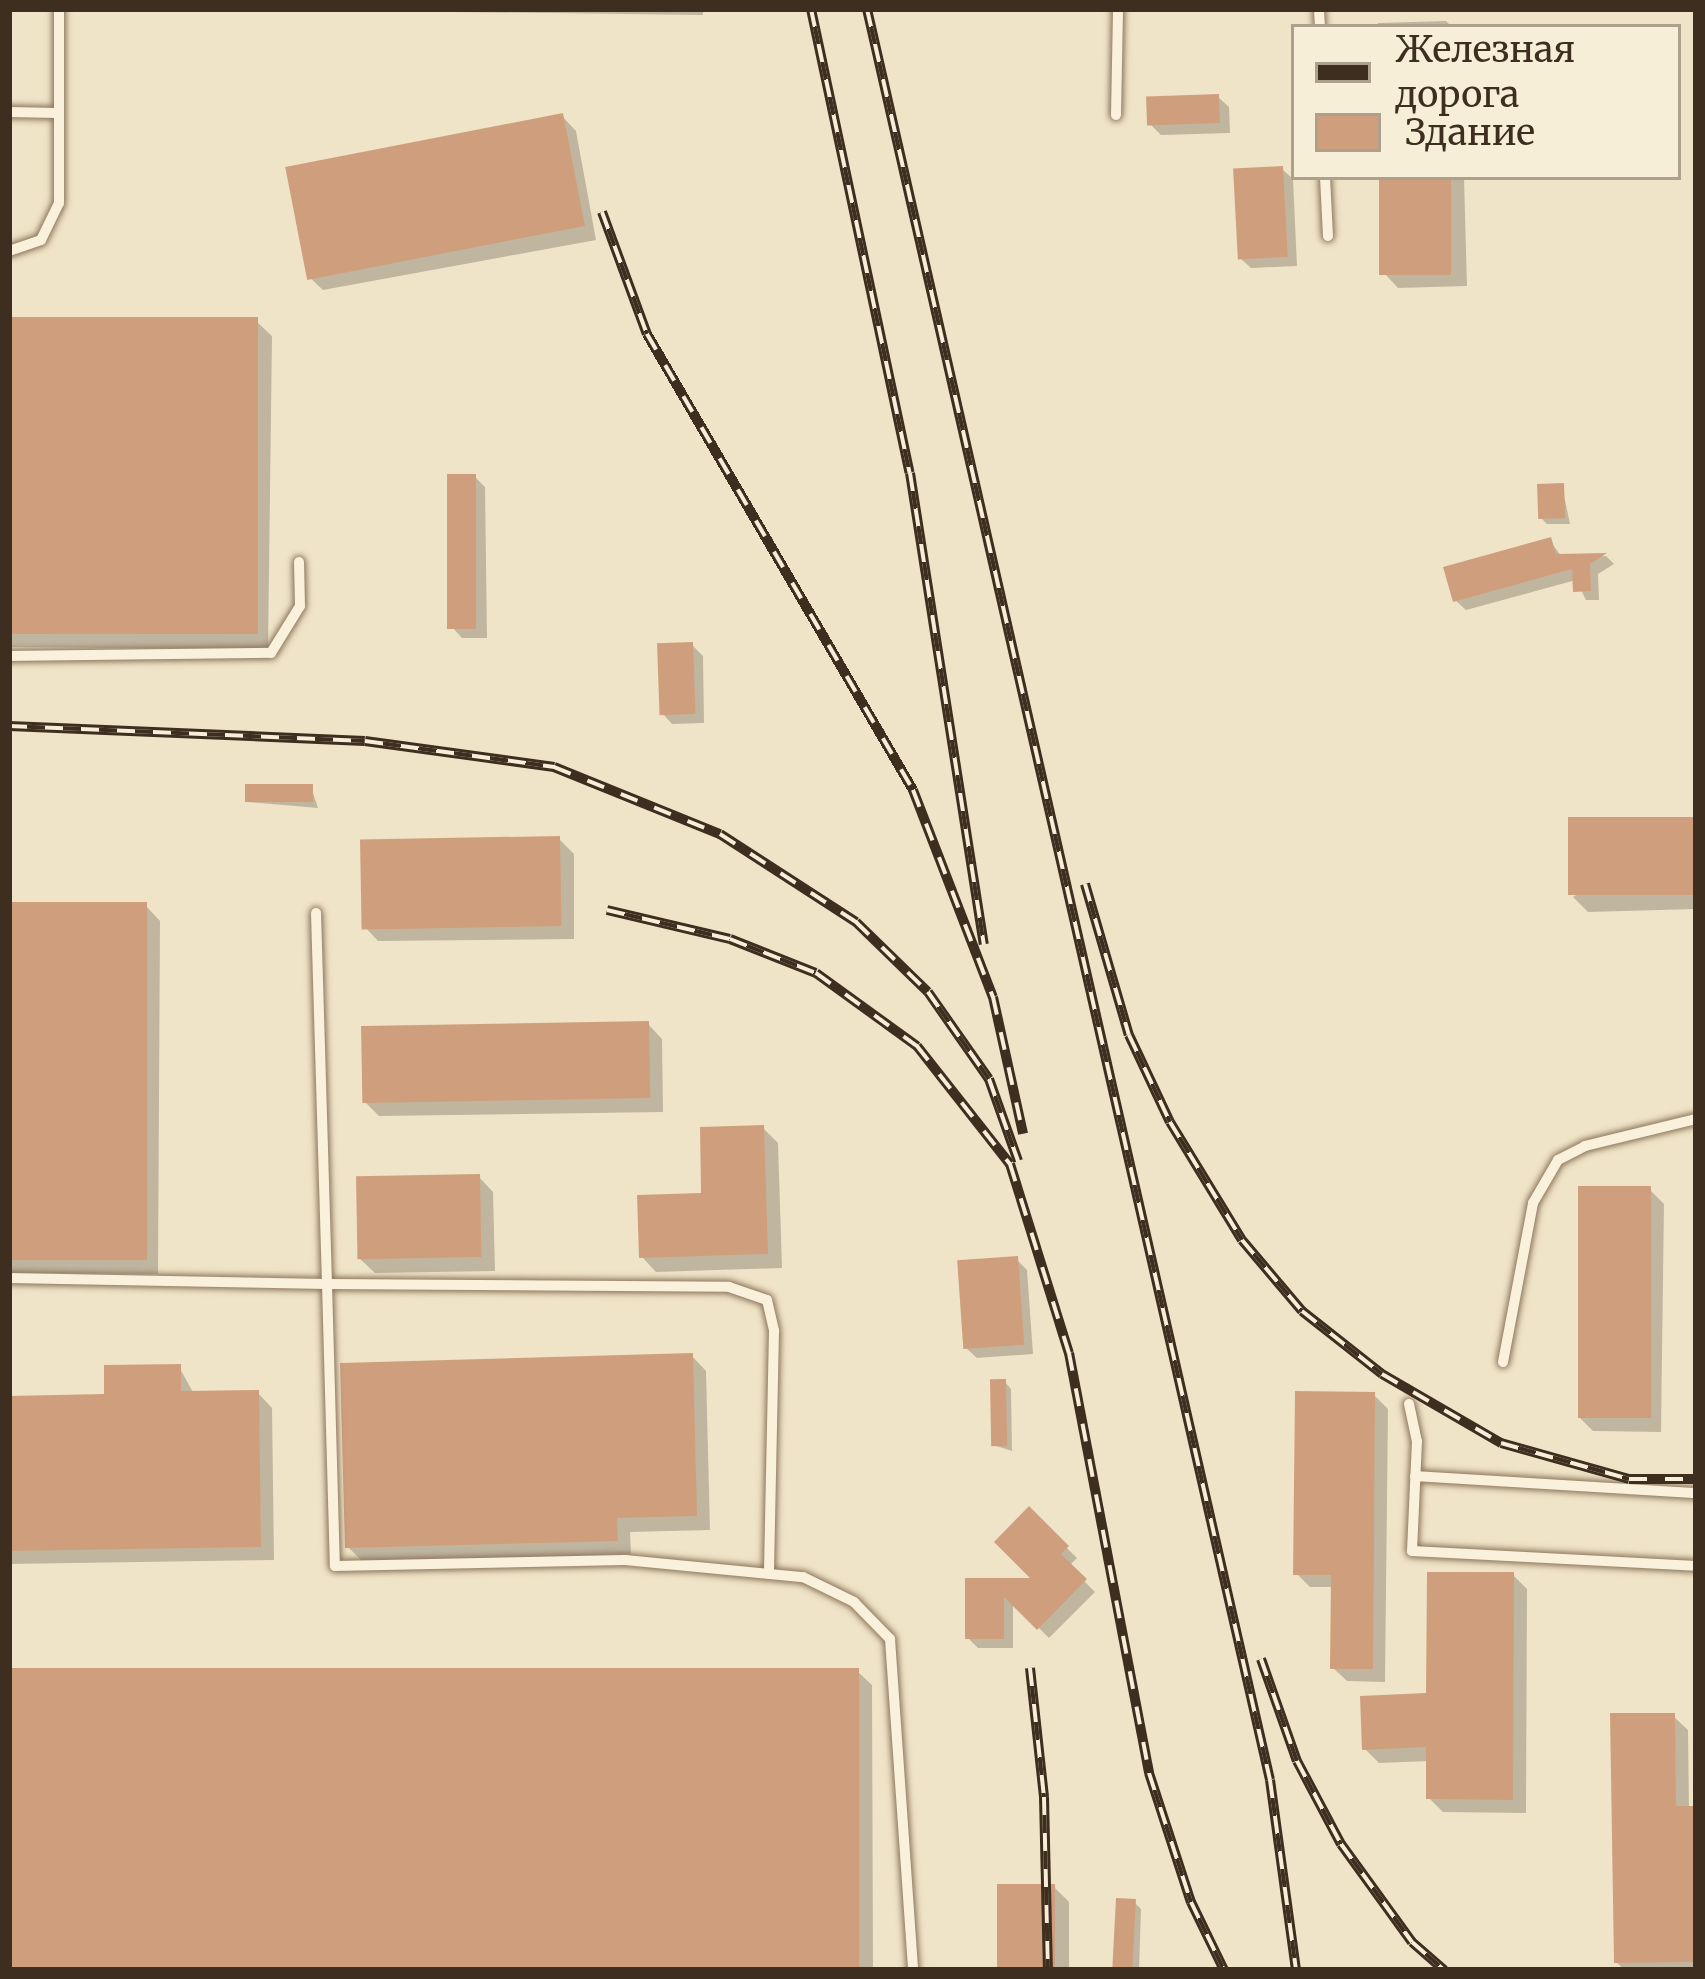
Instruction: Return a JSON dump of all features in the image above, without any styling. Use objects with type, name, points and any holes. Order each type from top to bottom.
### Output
[{"type":"lane","points":[[9,250],[41,240],[59,203],[59,9]]},
{"type":"lane","points":[[1116,115],[1118,9]]},
{"type":"lane","points":[[9,112],[57,113]]},
{"type":"lane","points":[[1325,180],[1328,236]]},
{"type":"lane","points":[[9,656],[271,653],[300,606],[299,562]]},
{"type":"lane","points":[[316,914],[335,1566],[625,1560],[803,1577],[854,1602],[890,1639],[913,1970]]},
{"type":"lane","points":[[1503,1362],[1533,1203],[1558,1160],[1585,1146],[1696,1119]]},
{"type":"lane","points":[[9,1278],[729,1287],[767,1300],[774,1331],[769,1574]]},
{"type":"lane","points":[[1409,1404],[1412,1551],[1696,1566]]},
{"type":"lane","points":[[1414,1476],[1696,1493]]},
{"type":"building","points":[[1219,94],[1220,123],[1147,126],[1146,97]]},
{"type":"building","points":[[563,113],[585,226],[307,280],[285,167]]},
{"type":"building","points":[[1283,166],[1288,257],[1238,259],[1233,169]]},
{"type":"building","points":[[1379,180],[1451,180],[1451,275],[1379,275]]},
{"type":"building","points":[[9,317],[258,317],[258,634],[9,634]]},
{"type":"building","points":[[447,474],[476,474],[476,629],[447,629]]},
{"type":"building","points":[[1564,483],[1565,518],[1538,519],[1537,484]]},
{"type":"building","points":[[1551,537],[1556,554],[1607,553],[1590,564],[1591,591],[1573,592],[1572,569],[1453,602],[1443,567]]},
{"type":"building","points":[[693,642],[696,714],[660,715],[657,643]]},
{"type":"building","points":[[245,784],[313,784],[313,802],[245,802]]},
{"type":"building","points":[[1568,817],[1696,817],[1696,895],[1568,895]]},
{"type":"building","points":[[560,836],[562,926],[362,929],[360,839]]},
{"type":"building","points":[[9,902],[147,902],[147,1260],[9,1260]]},
{"type":"building","points":[[649,1021],[650,1098],[362,1103],[361,1026]]},
{"type":"building","points":[[764,1125],[768,1254],[639,1258],[637,1195],[701,1193],[700,1127]]},
{"type":"building","points":[[480,1174],[481,1257],[357,1259],[356,1176]]},
{"type":"building","points":[[1578,1186],[1651,1186],[1651,1418],[1578,1418]]},
{"type":"building","points":[[1018,1256],[1024,1345],[963,1349],[957,1260]]},
{"type":"building","points":[[693,1353],[697,1516],[617,1518],[618,1541],[345,1548],[340,1363]]},
{"type":"building","points":[[181,1364],[181,1391],[259,1390],[261,1547],[9,1551],[9,1396],[104,1394],[104,1365]]},
{"type":"building","points":[[990,1379],[1006,1379],[1007,1446],[991,1446]]},
{"type":"building","points":[[1295,1391],[1375,1392],[1373,1669],[1330,1669],[1331,1575],[1293,1575]]},
{"type":"building","points":[[1029,1506],[1069,1546],[1061,1554],[1087,1579],[1037,1630],[1004,1597],[1004,1639],[965,1639],[965,1578],[1030,1578],[994,1542]]},
{"type":"building","points":[[1427,1572],[1514,1572],[1513,1800],[1426,1799],[1426,1747],[1362,1750],[1360,1696],[1426,1693]]},
{"type":"building","points":[[9,1668],[859,1668],[859,1970],[9,1970]]},
{"type":"building","points":[[1610,1713],[1675,1713],[1676,1806],[1696,1806],[1696,1962],[1614,1963]]},
{"type":"building","points":[[997,1884],[1055,1884],[1055,1970],[997,1970]]},
{"type":"building","points":[[1116,1898],[1136,1899],[1132,1970],[1112,1970]]},
{"type":"railway","points":[[811,9],[910,473],[984,944]]},
{"type":"railway","points":[[867,9],[1270,1780],[1296,1970]]},
{"type":"railway","points":[[602,212],[647,334],[913,790],[993,997],[1023,1134]]},
{"type":"railway","points":[[9,726],[365,741],[554,767],[720,834],[856,922],[928,992],[989,1079],[1018,1161]]},
{"type":"railway","points":[[1085,884],[1129,1035],[1170,1122],[1242,1240],[1302,1311],[1382,1374],[1501,1443],[1629,1479],[1696,1479]]},
{"type":"railway","points":[[607,910],[730,939],[816,973],[917,1046],[1010,1164],[1069,1353],[1149,1773],[1191,1902],[1224,1970]]},
{"type":"railway","points":[[1261,1659],[1297,1761],[1341,1844],[1412,1942],[1444,1970]]},
{"type":"railway","points":[[1030,1668],[1044,1797],[1048,1970]]}]
